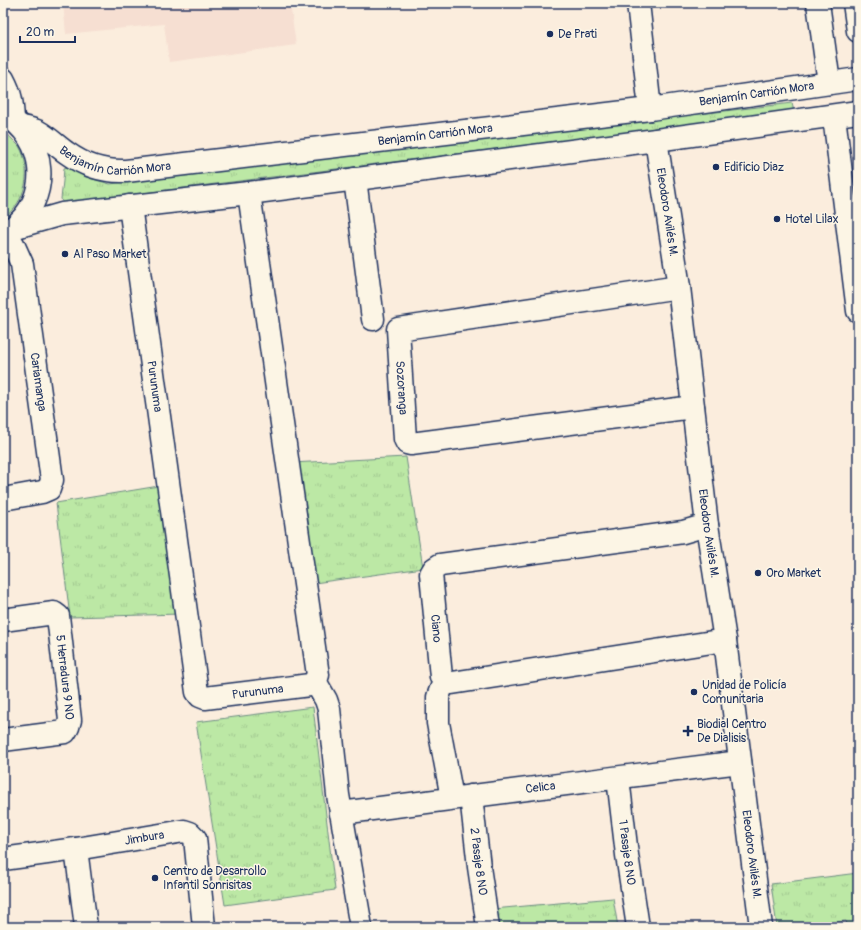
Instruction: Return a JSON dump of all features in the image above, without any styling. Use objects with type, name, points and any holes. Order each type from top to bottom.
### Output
[{"type":"main road","points":[[638,3],[650,109]]},
{"type":"main road","points":[[818,3],[829,83]]},
{"type":"main road","points":[[854,3],[858,31]]},
{"type":"main road","name":"Benjamín Carrión Mora","points":[[12,120],[46,136],[67,153],[87,165],[113,172],[650,109],[858,78]]},
{"type":"main road","points":[[3,79],[9,90],[12,104],[12,120],[33,143],[39,161],[40,180],[36,198],[30,209],[26,215],[7,232]]},
{"type":"main road","points":[[7,232],[62,214],[249,193],[858,112]]},
{"type":"main road","points":[[834,116],[858,302]]},
{"type":"main road","name":"Eleodoro Avilés M.","points":[[656,140],[679,287],[707,525],[725,640],[761,927]]},
{"type":"main road","points":[[355,179],[373,319]]},
{"type":"main road","points":[[249,193],[318,675],[315,681],[326,700],[329,709],[338,795],[360,927]]},
{"type":"main road","name":"Purunuma","points":[[130,206],[197,692],[204,698],[310,685],[315,681]]},
{"type":"main road","name":"Cariamanga","points":[[3,499],[42,492],[49,489],[52,480],[22,264],[7,232]]},
{"type":"main road","name":"Sozoranga","points":[[679,287],[398,329],[405,439],[407,443],[411,444],[692,407]]},
{"type":"main road","name":"Ciano","points":[[445,682],[441,677],[431,574],[440,565],[682,532],[707,525]]},
{"type":"main road","name":"5 Herradura 9 NO","points":[[3,620],[54,613],[58,616],[70,720],[65,732],[3,740]]},
{"type":"main road","points":[[445,682],[452,683],[725,640]]},
{"type":"main road","name":"2 Pasaje 8 NO","points":[[445,682],[438,697],[438,723],[462,797],[479,867],[488,927]]},
{"type":"main road","name":"Celica","points":[[341,813],[740,762]]},
{"type":"main road","name":"1 Pasaje 8 NO","points":[[618,778],[627,855],[638,927]]},
{"type":"main road","name":"Jimbura","points":[[3,859],[76,849],[184,831],[190,833],[195,838],[204,927]]},
{"type":"main road","points":[[76,849],[86,927]]},
{"type":"shaded area","points":[[63,3],[290,3],[296,45],[169,62],[164,24],[66,34]]},
{"type":"green space","points":[[792,103],[794,112],[63,203],[61,199],[64,168],[68,167],[86,177],[110,184]]},
{"type":"green space","points":[[3,131],[19,146],[26,165],[26,175],[22,195],[11,212],[3,218]]},
{"type":"green space","points":[[406,457],[423,568],[307,584],[291,463]]},
{"type":"green space","points":[[165,485],[181,614],[70,617],[56,503]]},
{"type":"green space","points":[[313,707],[335,890],[225,905],[196,722]]},
{"type":"green space","points":[[858,873],[858,927],[848,927],[846,921],[796,927],[777,927],[771,884]]},
{"type":"green space","points":[[613,898],[618,927],[496,927],[493,909]]},
{"type":"place","name":"De Prati","points":[[550,34]]},
{"type":"place","name":"Edificio Diaz","points":[[716,167]]},
{"type":"place","name":"Hotel Lilax","points":[[777,219]]},
{"type":"place","name":"Al Paso Market","points":[[65,254]]},
{"type":"place","name":"Oro Market","points":[[758,573]]},
{"type":"place","name":"Unidad de Policía Comunitaria","points":[[694,692]]},
{"type":"place","name":"Biodial Centro De Dialisis","points":[[688,731]]},
{"type":"place","name":"Centro de Desarrollo Infantil Sonrisitas","points":[[155,878]]}]
